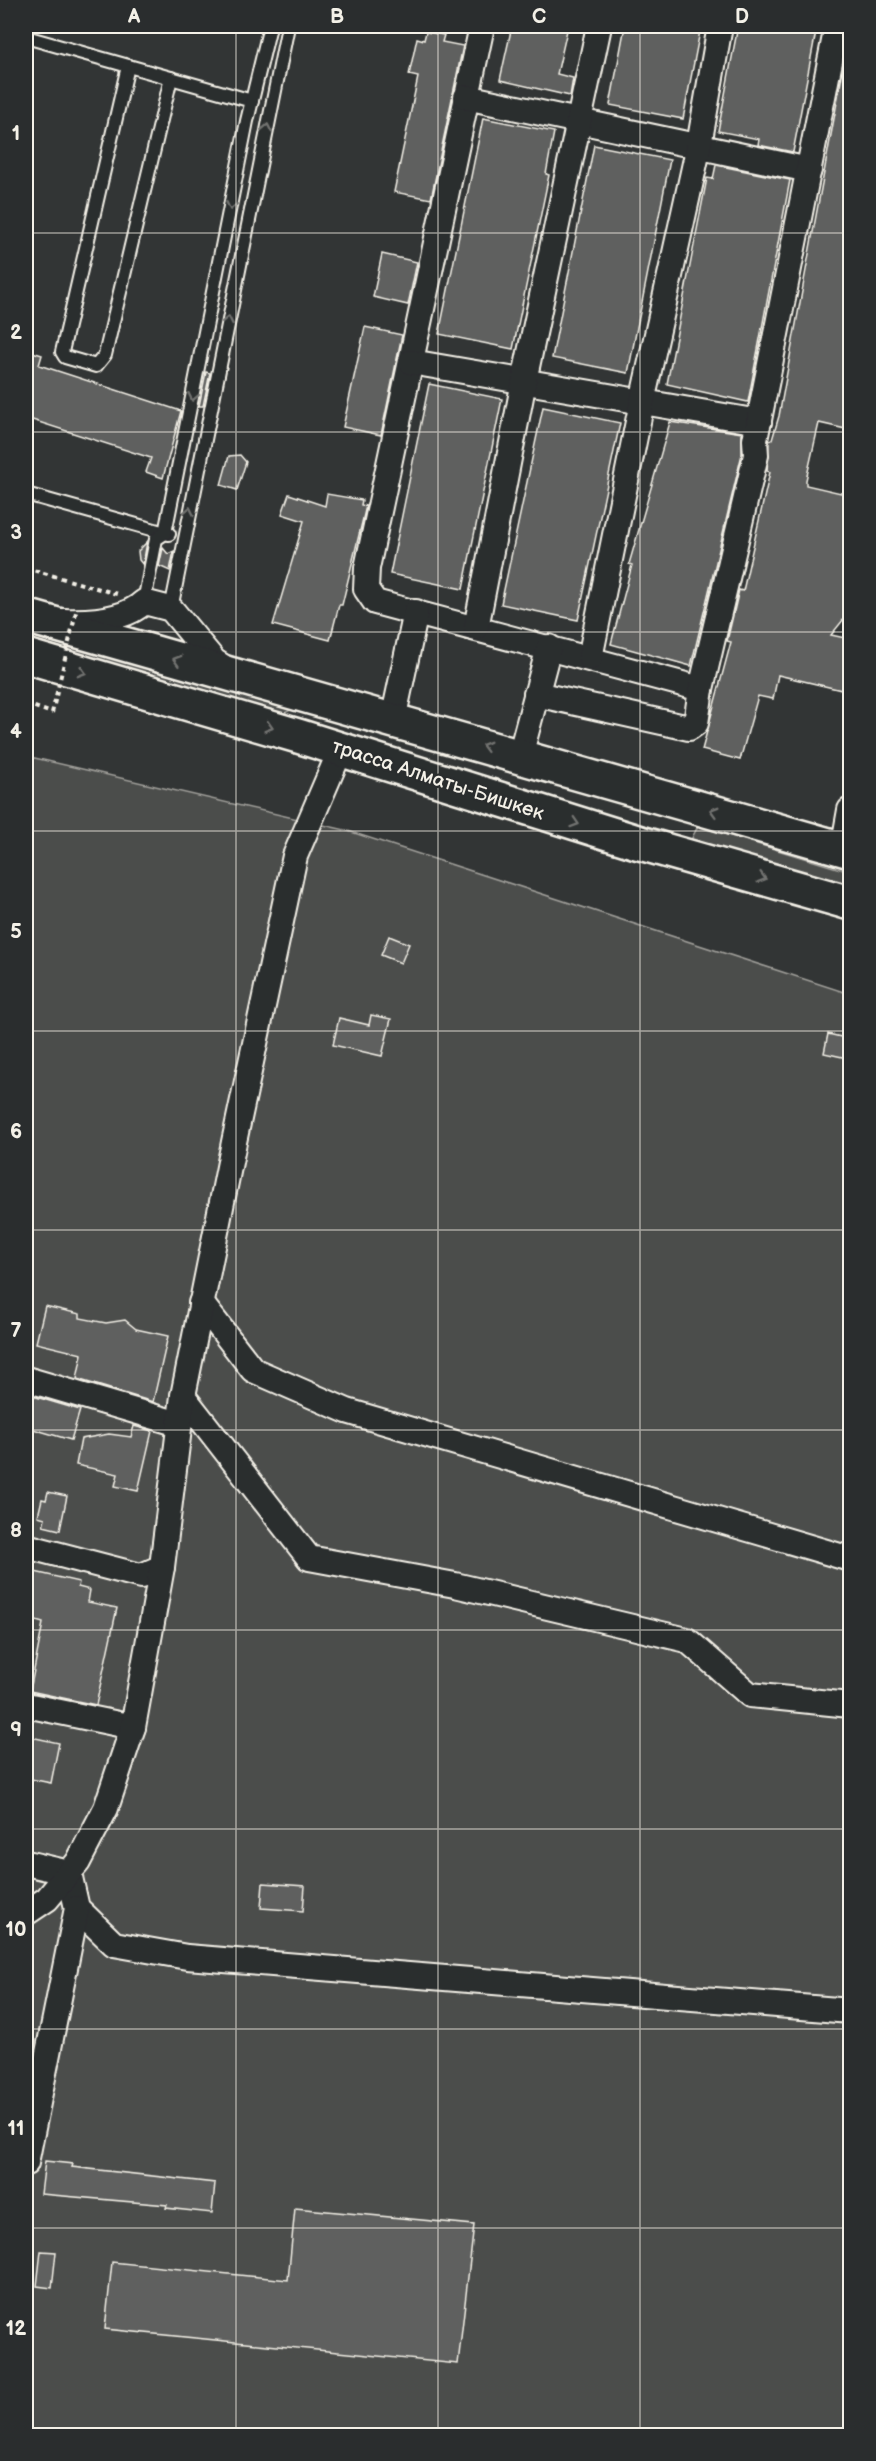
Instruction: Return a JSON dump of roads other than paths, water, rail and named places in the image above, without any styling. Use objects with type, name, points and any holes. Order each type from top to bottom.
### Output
[{"type":"highway","name":"трасса Алматы-Бишкек","points":[[35,619],[847,850]]},
{"type":"highway","name":"трасса Алматы-Бишкек","points":[[26,656],[341,749],[640,843],[850,903]]},
{"type":"highway","points":[[640,843],[653,793]]},
{"type":"street","points":[[482,26],[367,568],[366,589],[375,602],[701,689]]},
{"type":"street","points":[[476,628],[524,381],[599,26]]},
{"type":"street","points":[[591,658],[642,402],[699,145],[720,26]]},
{"type":"street","points":[[536,694],[689,728],[696,723],[701,689],[756,455],[759,422],[837,26]]},
{"type":"street","points":[[466,97],[578,123],[699,145],[809,170]]},
{"type":"street","points":[[411,362],[759,422]]},
{"type":"street","points":[[35,619],[85,622],[134,612],[144,602],[171,609],[214,661],[237,676]]},
{"type":"street","points":[[393,720],[416,612]]},
{"type":"street","points":[[520,756],[549,647]]},
{"type":"street","points":[[26,1913],[47,1899],[69,1873],[106,1808],[133,1727],[162,1567],[183,1396],[295,856],[341,749]]},
{"type":"street","points":[[847,850],[850,810]]},
{"type":"street","points":[[201,1303],[253,1370],[347,1411],[850,1559]]},
{"type":"street","points":[[26,1378],[179,1424]]},
{"type":"street","points":[[183,1396],[309,1558],[454,1585],[687,1640],[750,1695],[850,1705]]},
{"type":"street","points":[[26,1546],[141,1576],[162,1567]]},
{"type":"street","points":[[26,1705],[133,1727]]},
{"type":"street","points":[[26,1863],[69,1873]]},
{"type":"street","points":[[26,2163],[77,1908],[69,1873]]},
{"type":"street","points":[[77,1908],[114,1944],[187,1957],[850,2011]]},
{"type":"lane","points":[[144,602],[156,539],[165,533],[252,101],[270,26]]},
{"type":"lane","points":[[171,609],[288,26]]},
{"type":"lane","points":[[26,37],[252,101]]},
{"type":"lane","points":[[128,66],[62,352],[65,357],[96,366],[105,355],[171,78]]},
{"type":"lane","points":[[26,494],[184,538]]}]
